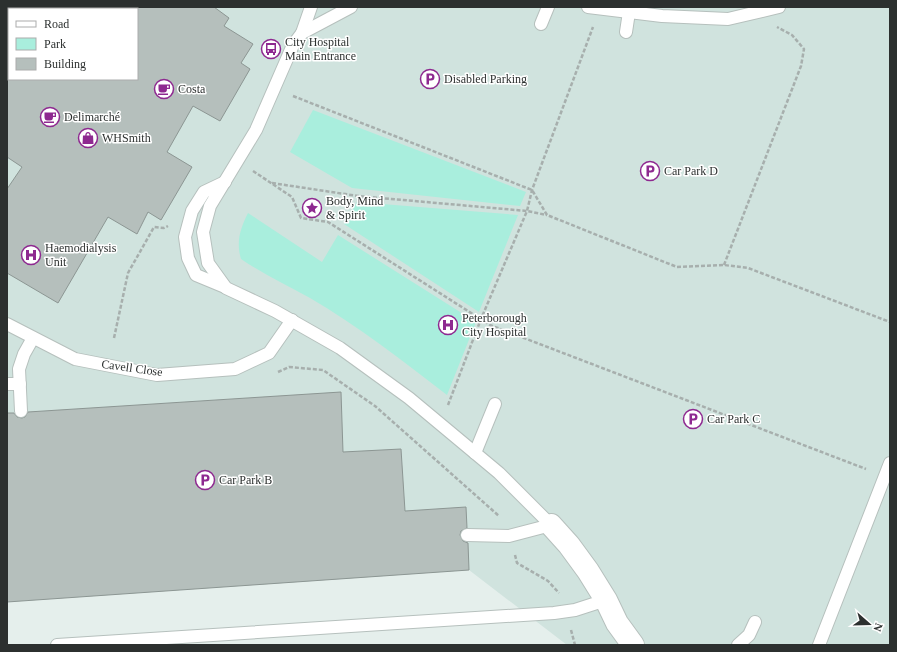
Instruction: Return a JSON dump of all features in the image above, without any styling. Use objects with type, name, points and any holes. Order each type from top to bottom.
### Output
[{"type":"street","points":[[551,525],[569,545],[606,600],[617,623],[634,645]]},
{"type":"street","points":[[617,623],[621,645]]},
{"type":"lane","points":[[226,288],[208,263],[203,232],[210,206],[256,130],[293,45],[302,32],[311,7]]},
{"type":"lane","points":[[302,32],[351,7]]},
{"type":"lane","points":[[541,24],[548,7]]},
{"type":"lane","points":[[588,7],[632,10],[662,16],[728,18],[779,7]]},
{"type":"lane","points":[[626,32],[632,10]]},
{"type":"lane","points":[[225,182],[204,192],[192,211],[185,237],[188,258],[196,275],[292,320],[340,348],[409,398],[499,473],[551,525]]},
{"type":"lane","name":"Cavell Close","points":[[7,324],[75,359],[157,374],[235,369],[269,353],[292,320]]},
{"type":"lane","points":[[21,411],[19,369],[24,354],[33,338]]},
{"type":"lane","points":[[7,384],[20,384]]},
{"type":"lane","points":[[475,453],[495,404]]},
{"type":"lane","points":[[819,645],[890,463]]},
{"type":"lane","points":[[467,535],[509,536],[551,525]]},
{"type":"lane","points":[[57,645],[554,613],[576,610],[606,600]]},
{"type":"lane","points":[[738,645],[749,634],[755,622]]},
{"type":"path","points":[[446,411],[481,319],[526,211],[532,190],[595,20]]},
{"type":"path","points":[[724,265],[801,66],[804,49],[792,35],[776,27]]},
{"type":"path","points":[[293,96],[532,190],[547,215]]},
{"type":"path","points":[[237,161],[292,197],[302,218],[328,222],[481,319],[509,332],[866,469]]},
{"type":"path","points":[[271,183],[358,196],[526,211],[547,215],[677,267],[724,265],[748,268],[890,322]]},
{"type":"path","points":[[114,338],[128,273],[154,227],[164,228],[174,223]]},
{"type":"path","points":[[276,374],[289,367],[323,370],[375,406],[493,509],[501,518]]},
{"type":"path","points":[[514,552],[517,563],[548,581],[559,592]]},
{"type":"path","points":[[571,630],[575,645]]},
{"type":"shaded area","name":"Peterborough City Hospital","points":[[7,7],[890,7],[890,645],[567,645],[469,570],[7,602]]},
{"type":"green space","points":[[313,110],[526,192],[520,206],[352,188],[290,152]]},
{"type":"green space","points":[[357,202],[518,215],[479,312],[344,224]]},
{"type":"green space","points":[[248,213],[322,262],[338,235],[476,322],[447,395],[345,320],[310,298],[266,275],[241,259],[239,241]]},
{"type":"building","points":[[214,7],[229,18],[224,26],[253,44],[241,63],[250,69],[220,121],[193,106],[167,152],[192,167],[161,220],[148,212],[137,234],[108,217],[58,303],[7,273],[7,189],[22,167],[7,157],[7,79],[138,80],[137,8]]},
{"type":"building","name":"Car Park B","points":[[341,392],[343,452],[401,449],[405,511],[466,507],[467,528],[461,531],[460,535],[463,541],[468,543],[469,570],[7,602],[7,413],[14,413],[17,417],[22,418],[25,417],[28,412]]},
{"type":"place","name":"City Hospital Main Entrance","points":[[271,49]]},
{"type":"place","name":"Disabled Parking","points":[[430,79]]},
{"type":"place","name":"Costa","points":[[164,89]]},
{"type":"place","name":"Delimarché","points":[[50,117]]},
{"type":"place","name":"WHSmith","points":[[88,138]]},
{"type":"place","name":"Car Park D","points":[[650,171]]},
{"type":"place","name":"Body, Mind & Spirit","points":[[312,208]]},
{"type":"place","name":"Haemodialysis Unit","points":[[31,255]]},
{"type":"place","name":"Peterborough City Hospital","points":[[448,325]]},
{"type":"place","name":"Car Park C","points":[[693,419]]},
{"type":"place","name":"Car Park B","points":[[205,480]]}]
